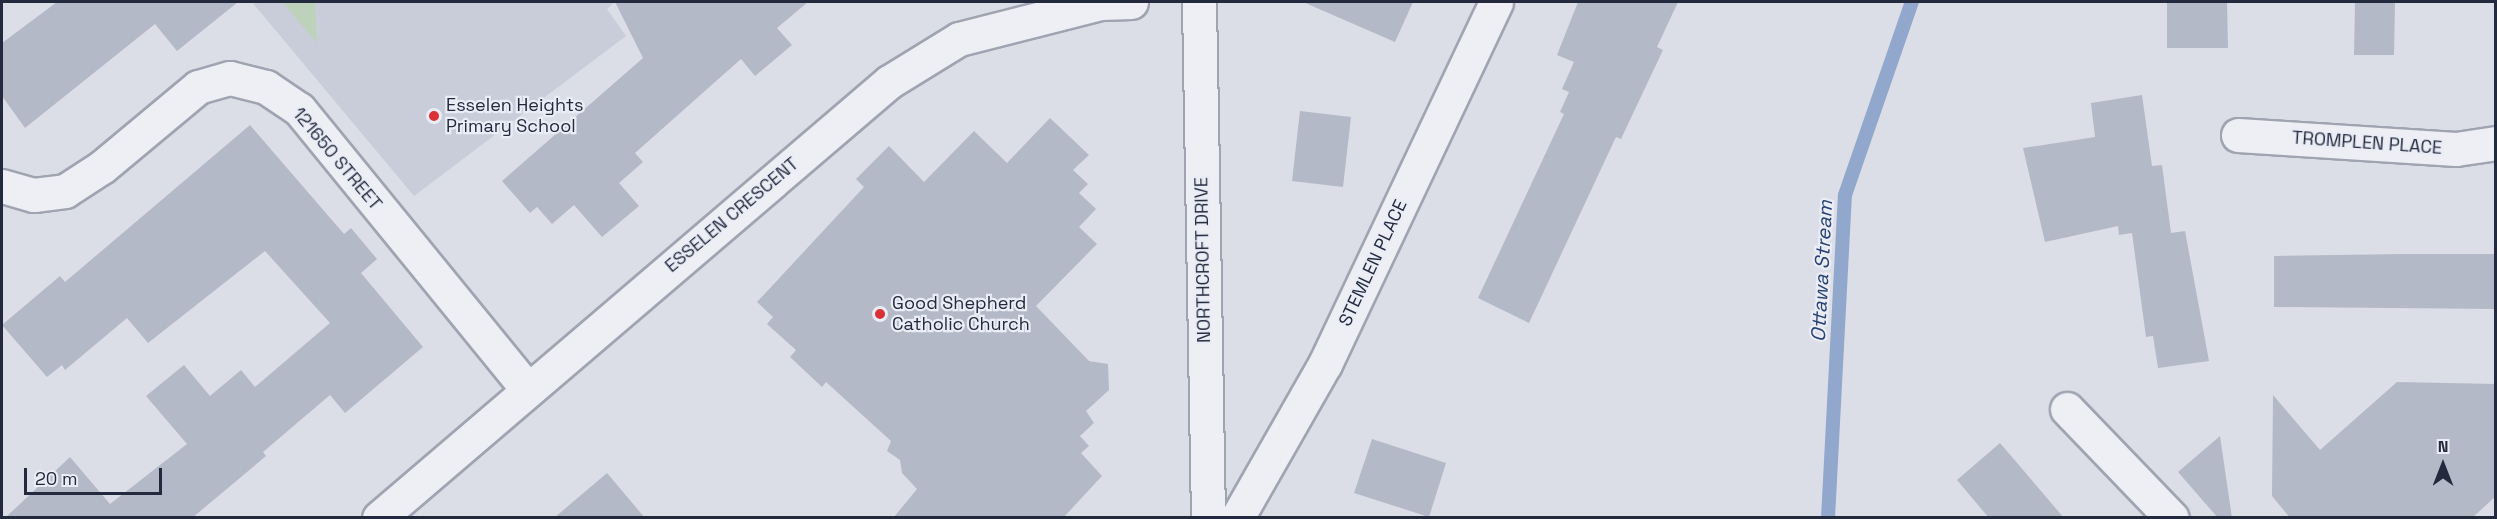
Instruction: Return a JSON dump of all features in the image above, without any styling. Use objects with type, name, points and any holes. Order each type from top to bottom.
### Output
[{"type":"street","name":"ESSELEN CRESCENT","points":[[379,518],[527,389],[889,82],[959,39],[1100,3],[1131,2]]},
{"type":"street","name":"NORTHCROFT DRIVE","points":[[1199,2],[1208,518]]},
{"type":"street","name":"STEMLEN PLACE","points":[[1237,518],[1325,364],[1496,2]]},
{"type":"street","name":"121650 STREET","points":[[2,186],[34,195],[64,191],[102,167],[198,87],[230,78],[266,87],[299,109],[527,389]]},
{"type":"street","name":"TROMPLEN PLACE","points":[[2238,135],[2456,149],[2496,143]]},
{"type":"street","points":[[2067,409],[2172,518]]},
{"type":"shaded area","name":"Esselen Heights Primary School","points":[[252,2],[615,2],[607,9],[626,36],[414,196]]},
{"type":"green space","points":[[282,2],[315,2],[317,43]]},
{"type":"building","points":[[57,2],[238,2],[177,51],[155,24],[25,128],[2,96],[2,43]]},
{"type":"building","points":[[615,2],[808,2],[777,28],[792,45],[755,76],[741,59],[635,153],[643,162],[619,183],[639,206],[602,237],[574,205],[552,224],[537,207],[530,213],[502,181],[643,58]]},
{"type":"building","points":[[1303,2],[1413,2],[1395,42]]},
{"type":"building","points":[[1578,2],[1678,2],[1657,47],[1663,50],[1621,139],[1616,137],[1529,323],[1478,298],[1564,114],[1560,112],[1569,92],[1562,89],[1574,62],[1557,55]]},
{"type":"building","points":[[2167,2],[2227,2],[2228,48],[2167,48]]},
{"type":"building","points":[[2355,2],[2395,2],[2394,55],[2354,55]]},
{"type":"building","points":[[2142,95],[2152,166],[2162,165],[2171,233],[2185,231],[2209,361],[2158,368],[2153,336],[2146,337],[2132,233],[2119,235],[2118,226],[2045,242],[2023,148],[2095,137],[2091,103]]},
{"type":"building","points":[[1300,111],[1351,117],[1343,187],[1292,181]]},
{"type":"building","points":[[1050,118],[1089,155],[1073,170],[1088,184],[1079,193],[1096,209],[1079,227],[1097,244],[1036,306],[1089,361],[1108,364],[1109,390],[1086,411],[1094,423],[1080,436],[1089,446],[1081,453],[1102,476],[1063,518],[894,517],[917,489],[902,473],[900,460],[887,451],[891,441],[826,382],[822,387],[790,357],[796,350],[767,324],[773,317],[757,302],[864,187],[856,179],[889,146],[924,182],[974,131],[1007,163]]},
{"type":"building","points":[[250,125],[344,234],[351,228],[377,259],[361,273],[423,347],[345,413],[330,395],[263,452],[266,456],[192,518],[5,518],[70,457],[110,504],[187,444],[146,396],[184,365],[210,396],[241,370],[255,387],[330,323],[265,251],[148,343],[127,318],[65,370],[62,365],[47,377],[2,325],[60,276],[65,282]]},
{"type":"building","points":[[2496,254],[2496,309],[2274,307],[2274,256]]},
{"type":"building","points":[[2397,382],[2496,384],[2496,496],[2472,518],[2290,518],[2272,496],[2273,395],[2320,450]]},
{"type":"building","points":[[2220,436],[2232,518],[2218,518],[2178,472]]},
{"type":"building","points":[[1372,439],[1446,463],[1429,517],[1354,493]]},
{"type":"building","points":[[2000,443],[2064,518],[1989,518],[1957,480]]},
{"type":"building","points":[[607,473],[645,518],[554,518]]},
{"type":"waterway","name":"Ottawa Stream","points":[[1828,518],[1845,195],[1912,2]]},
{"type":"place","name":"Esselen Heights Primary School","points":[[434,116]]},
{"type":"place","name":"Good Shepherd Catholic Church","points":[[880,314]]}]
